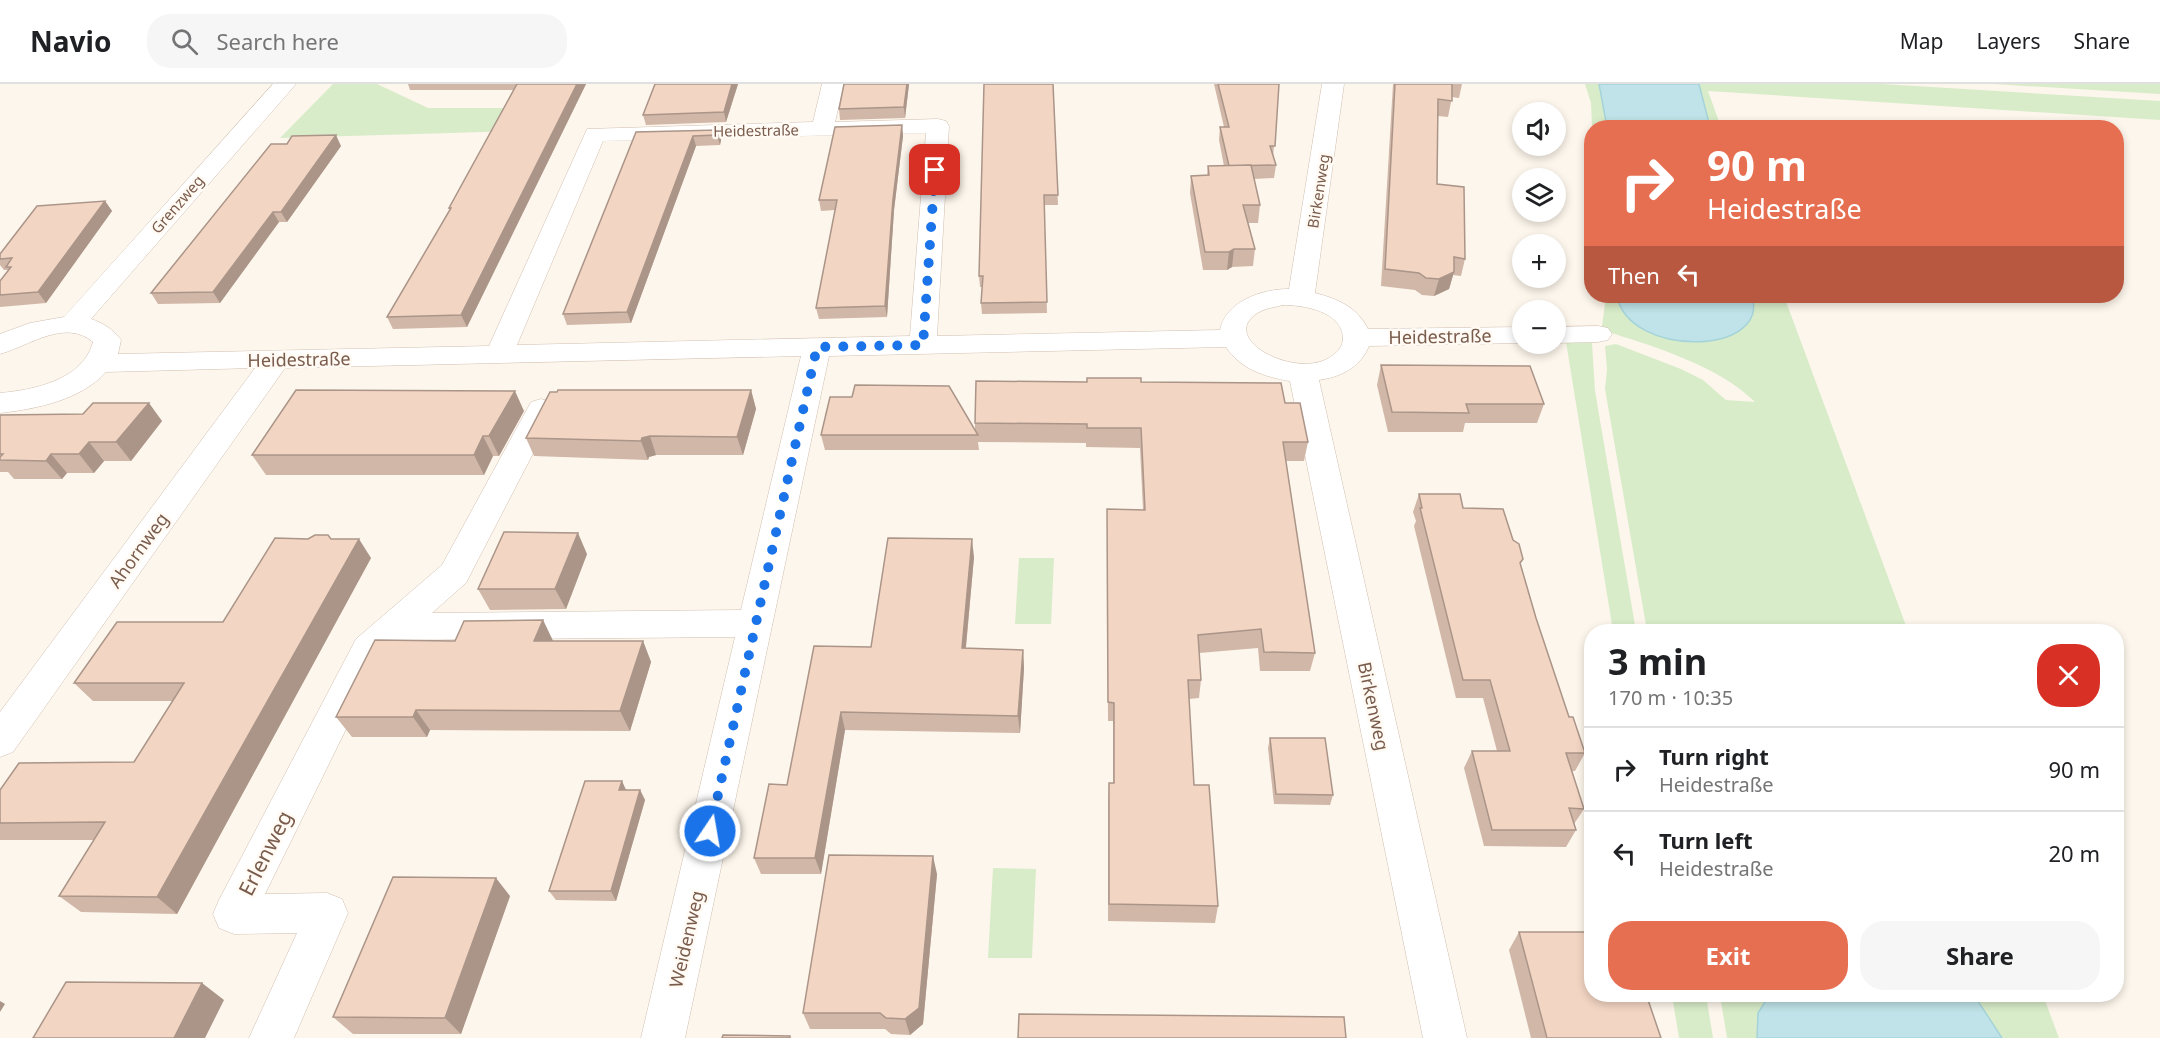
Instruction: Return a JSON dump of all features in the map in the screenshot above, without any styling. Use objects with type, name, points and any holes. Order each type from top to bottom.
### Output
[{"type":"street","name":"Grenzweg","points":[[70,325],[285,84]]},
{"type":"street","points":[[822,129],[833,84]]},
{"type":"street","name":"Birkenweg","points":[[1301,298],[1333,84]]},
{"type":"street","name":"Heidestraße","points":[[499,354],[595,134],[938,126],[923,345]]},
{"type":"street","points":[[1282,297],[1301,298],[1318,301],[1346,316],[1358,338],[1356,349],[1348,358],[1337,366],[1303,374],[1266,367],[1239,349],[1233,338],[1232,326],[1238,315],[1248,306],[1263,300],[1282,297]]},
{"type":"street","points":[[0,345],[31,332],[70,325],[88,327],[100,332],[107,340],[106,351],[99,363],[85,376],[45,395],[22,401],[0,403]]},
{"type":"street","points":[[1566,335],[1598,334]]},
{"type":"street","name":"Heidestraße","points":[[1358,338],[1512,335]]},
{"type":"street","name":"Heidestraße","points":[[99,363],[1233,338]]},
{"type":"street","name":"Weidenweg","points":[[663,1038],[817,347]]},
{"type":"street","name":"Ahornweg","points":[[0,741],[277,359]]},
{"type":"street","name":"Birkenweg","points":[[1303,374],[1445,1038]]},
{"type":"street","name":"Erlenweg","points":[[272,1038],[327,913],[234,914],[368,649],[454,574],[541,409]]},
{"type":"street","points":[[393,627],[756,623]]},
{"type":"green space","points":[[333,84],[377,84],[428,108],[538,108],[522,131],[280,138]]},
{"type":"green space","points":[[1585,84],[1882,84],[2160,101],[2160,120],[1708,91],[1718,120],[1592,120],[1591,103]]},
{"type":"green space","points":[[1993,84],[2160,84],[2160,94]]},
{"type":"green space","points":[[1605,303],[1787,303],[1905,624],[1646,624],[1605,389],[1607,369],[1605,346],[1616,344],[1681,369],[1703,380],[1726,400],[1755,402],[1740,389],[1704,368],[1664,351],[1605,331],[1602,326]]},
{"type":"green space","points":[[1566,342],[1592,343],[1595,391],[1635,624],[1612,624]]},
{"type":"green space","points":[[1019,558],[1054,558],[1051,624],[1015,624]]},
{"type":"green space","points":[[993,868],[1036,869],[1032,958],[988,958]]},
{"type":"green space","points":[[1673,1002],[1707,1002],[1713,1038],[1679,1038]]},
{"type":"green space","points":[[1721,1002],[2046,1002],[2059,1038],[1727,1038]]},
{"type":"water","points":[[1599,84],[1699,84],[1708,120],[1606,120]]},
{"type":"water","points":[[1620,303],[1752,303],[1752,316],[1740,330],[1720,339],[1696,342],[1670,339],[1646,331],[1627,316]]},
{"type":"water","points":[[1765,1002],[1979,1002],[2002,1038],[1757,1038],[1758,1013]]},
{"type":"building","points":[[517,84],[577,84],[461,315],[387,317],[451,208],[449,208]]},
{"type":"building","points":[[655,84],[732,84],[724,112],[643,115]]},
{"type":"building","points":[[844,84],[907,84],[904,107],[839,109]]},
{"type":"building","points":[[984,84],[1053,84],[1058,195],[1044,195],[1047,302],[981,303],[983,276],[979,276]]},
{"type":"building","points":[[1218,84],[1279,84],[1275,146],[1270,146],[1276,165],[1229,166],[1220,127],[1229,127]]},
{"type":"building","points":[[1395,84],[1452,84],[1452,101],[1438,99],[1437,184],[1464,187],[1465,259],[1454,257],[1454,272],[1439,279],[1426,278],[1419,273],[1385,269]]},
{"type":"building","points":[[902,125],[893,199],[885,306],[816,308],[837,200],[819,200],[835,127]]},
{"type":"building","points":[[719,130],[717,135],[693,136],[627,312],[563,314],[636,132]]},
{"type":"building","points":[[336,135],[281,212],[273,212],[213,292],[151,293],[271,144],[287,144],[292,136]]},
{"type":"building","points":[[1251,165],[1260,205],[1243,205],[1255,249],[1205,252],[1191,176],[1209,175],[1208,166]]},
{"type":"building","points":[[105,201],[38,292],[0,295],[0,281],[11,267],[6,267],[12,258],[0,259],[0,254],[37,206]]},
{"type":"building","points":[[1381,365],[1530,366],[1544,404],[1466,404],[1469,413],[1392,412]]},
{"type":"building","points":[[1087,378],[1141,378],[1141,382],[1281,383],[1285,403],[1300,403],[1308,442],[1283,442],[1315,653],[1264,652],[1261,629],[1198,635],[1201,680],[1188,680],[1194,785],[1209,785],[1218,906],[1109,904],[1109,783],[1114,783],[1114,703],[1108,702],[1107,509],[1145,510],[1141,428],[1087,428],[1087,424],[975,423],[976,381],[1087,382]]},
{"type":"building","points":[[855,385],[949,386],[978,435],[821,435],[830,397],[852,397]]},
{"type":"building","points":[[296,390],[515,391],[489,436],[483,436],[474,455],[252,455]]},
{"type":"building","points":[[558,390],[751,390],[737,437],[650,436],[642,438],[641,441],[526,438],[550,392]]},
{"type":"building","points":[[93,403],[149,403],[116,442],[89,442],[79,454],[51,454],[46,461],[0,460],[3,454],[0,454],[0,415],[83,414]]},
{"type":"building","points":[[1419,494],[1460,494],[1463,508],[1503,509],[1513,540],[1519,544],[1523,559],[1520,563],[1536,618],[1569,717],[1573,717],[1584,750],[1584,753],[1566,753],[1584,809],[1569,808],[1576,830],[1492,830],[1472,751],[1510,751],[1490,680],[1463,680],[1420,508],[1422,508]]},
{"type":"building","points":[[504,532],[578,533],[555,589],[478,589]]},
{"type":"building","points":[[315,535],[328,535],[331,539],[359,539],[157,897],[59,896],[105,822],[0,823],[0,790],[19,763],[134,762],[184,683],[74,683],[117,622],[223,622],[275,538],[308,539]]},
{"type":"building","points":[[888,538],[972,539],[962,648],[1023,650],[1018,716],[841,712],[815,858],[754,858],[769,784],[787,785],[814,646],[871,647]]},
{"type":"building","points":[[543,620],[534,641],[643,641],[620,711],[416,710],[413,717],[336,717],[375,640],[455,641],[464,621]]},
{"type":"building","points":[[1270,738],[1325,738],[1333,795],[1276,794]]},
{"type":"building","points":[[585,781],[622,781],[619,790],[640,790],[611,891],[549,891]]},
{"type":"building","points":[[829,855],[933,856],[919,1008],[905,1019],[886,1018],[880,1013],[803,1013]]},
{"type":"building","points":[[393,877],[496,878],[445,1018],[333,1017]]},
{"type":"building","points":[[1519,932],[1584,932],[1584,1002],[1649,1002],[1661,1038],[1547,1038]]},
{"type":"building","points":[[66,982],[202,983],[174,1038],[33,1038]]},
{"type":"building","points":[[1019,1014],[1344,1017],[1346,1038],[1018,1038]]},
{"type":"building","points":[[723,1035],[790,1036],[790,1038],[722,1038]]},
{"type":"route","points":[[710,831],[817,347],[923,345],[935,170]]}]
